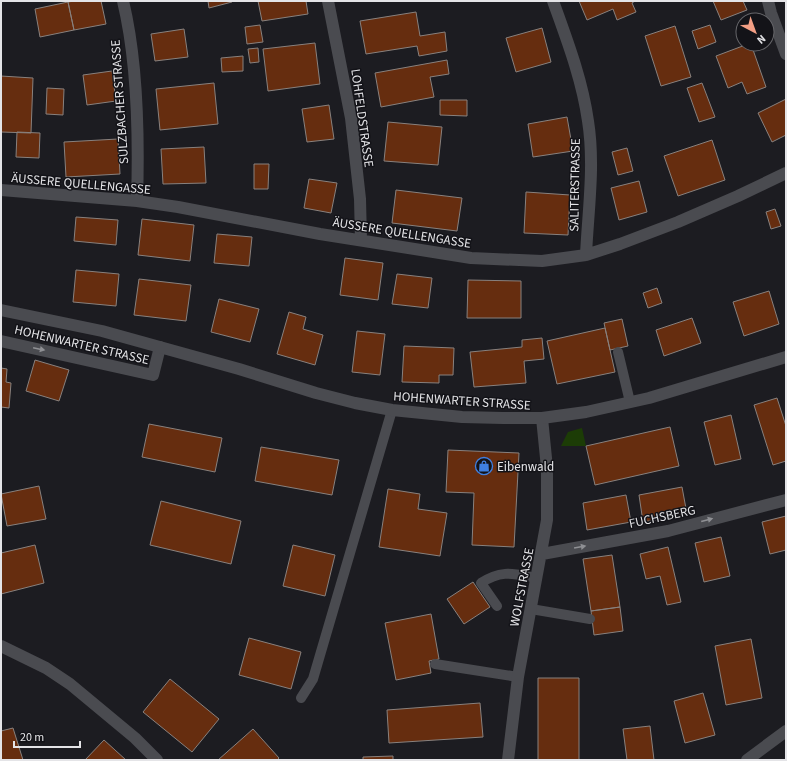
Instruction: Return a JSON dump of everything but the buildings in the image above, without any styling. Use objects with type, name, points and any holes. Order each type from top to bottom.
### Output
[{"type":"street","name":"SULZBACHER STRASSE","points":[[123,1],[134,68],[137,135],[137,201]]},
{"type":"street","name":"LOHFELDSTRASSE","points":[[328,1],[351,118],[360,199],[361,240]]},
{"type":"street","name":"SALITERSTRASSE","points":[[553,1],[572,55],[588,122],[591,156],[586,255]]},
{"type":"street","points":[[768,1],[786,54]]},
{"type":"street","name":"ÄUSSERE QUELLENGASSE","points":[[1,190],[137,201],[186,208],[361,240],[471,258],[542,261],[586,255],[620,244],[678,222],[786,173]]},
{"type":"street","name":"HOHENWARTER STRASSE","points":[[1,310],[102,331],[239,368],[316,393],[355,403],[392,410],[462,416],[542,418],[586,412],[649,398],[786,358]]},
{"type":"street","name":"HOHENWARTER STRASSE","points":[[1,341],[153,375],[160,347]]},
{"type":"street","name":"WOLFSTRASSE","points":[[508,760],[518,677],[542,554],[547,520],[547,468],[542,418]]},
{"type":"street","name":"FUCHSBERG","points":[[542,554],[668,531],[786,500]]},
{"type":"street","points":[[1,646],[46,668],[70,684],[135,738],[158,760]]},
{"type":"street","points":[[747,760],[786,731]]},
{"type":"lane","points":[[618,352],[630,402]]},
{"type":"lane","points":[[301,698],[313,679],[392,410]]},
{"type":"lane","points":[[497,606],[481,583],[491,576],[502,573],[537,578]]},
{"type":"lane","points":[[531,609],[590,619]]},
{"type":"lane","points":[[435,664],[518,677]]},
{"type":"green space","points":[[582,428],[586,446],[561,446],[568,432]]},
{"type":"place","name":"Eibenwald","points":[[484,466]]}]
